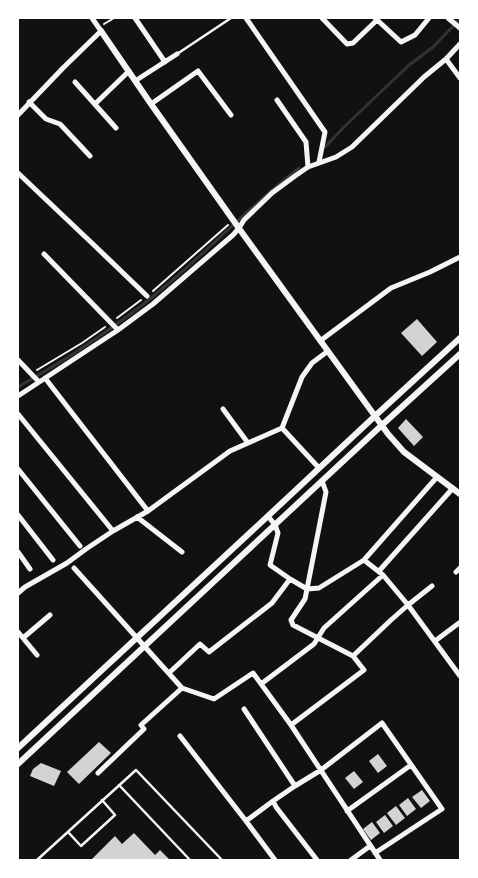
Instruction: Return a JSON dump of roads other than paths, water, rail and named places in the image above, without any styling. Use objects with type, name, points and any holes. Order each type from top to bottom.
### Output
[{"type":"street","points":[[92,18],[151,104],[374,416],[404,452],[460,494]]},
{"type":"street","points":[[135,18],[165,62]]},
{"type":"street","points":[[246,18],[325,132],[319,162]]},
{"type":"street","points":[[322,18],[347,44],[353,43],[376,19],[401,42],[415,35],[429,18]]},
{"type":"street","points":[[448,18],[457,25]]},
{"type":"street","points":[[18,115],[100,31]]},
{"type":"street","points":[[18,360],[35,377],[46,378],[115,326],[153,304],[236,223],[244,220],[272,193],[308,167],[336,157],[352,147],[460,44]]},
{"type":"street","points":[[135,81],[177,54]]},
{"type":"street","points":[[446,59],[460,78]]},
{"type":"street","points":[[95,104],[129,71]]},
{"type":"street","points":[[151,104],[198,71],[232,115]]},
{"type":"street","points":[[76,82],[116,128]]},
{"type":"street","points":[[277,100],[306,142],[308,167]]},
{"type":"street","points":[[29,102],[46,119],[60,124],[90,156]]},
{"type":"street","points":[[18,173],[146,296]]},
{"type":"street","points":[[44,254],[115,326]]},
{"type":"street","points":[[320,341],[391,288],[460,257]]},
{"type":"street","points":[[18,748],[460,338]]},
{"type":"street","points":[[18,593],[67,563],[113,531],[148,511],[230,451],[282,428],[302,377],[312,363],[328,351]]},
{"type":"street","points":[[18,764],[460,354]]},
{"type":"street","points":[[18,396],[35,377]]},
{"type":"street","points":[[46,378],[148,511]]},
{"type":"street","points":[[223,409],[248,443]]},
{"type":"street","points":[[18,414],[113,531]]},
{"type":"street","points":[[282,428],[319,468]]},
{"type":"street","points":[[18,469],[80,546]]},
{"type":"street","points":[[268,516],[278,533],[270,565],[307,589],[320,588],[364,560],[437,477]]},
{"type":"street","points":[[291,725],[364,670],[353,656],[293,625],[291,620],[305,599],[326,492],[322,481]]},
{"type":"street","points":[[261,684],[314,644],[324,628],[381,573],[453,488]]},
{"type":"street","points":[[18,515],[53,560]]},
{"type":"street","points":[[137,516],[182,552]]},
{"type":"street","points":[[18,552],[30,569]]},
{"type":"street","points":[[364,560],[381,573],[408,604],[460,675]]},
{"type":"street","points":[[74,568],[182,688],[214,699],[253,673],[291,725],[380,860]]},
{"type":"street","points":[[169,673],[200,644],[208,652],[272,604],[290,579]]},
{"type":"street","points":[[353,656],[408,604],[432,586]]},
{"type":"street","points":[[22,638],[50,615]]},
{"type":"street","points":[[435,641],[459,623]]},
{"type":"street","points":[[18,632],[37,655]]},
{"type":"street","points":[[98,773],[144,729],[141,725],[182,688]]},
{"type":"street","points":[[244,708],[294,786]]},
{"type":"street","points":[[246,821],[294,786],[321,770],[382,723],[442,809],[375,853]]},
{"type":"street","points":[[180,736],[275,860]]},
{"type":"street","points":[[347,811],[411,765]]},
{"type":"street","points":[[273,801],[317,860]]},
{"type":"street","points":[[351,860],[370,846]]},
{"type":"lane","points":[[177,54],[230,18]]},
{"type":"lane","points":[[36,860],[136,770],[222,860]]},
{"type":"lane","points":[[119,785],[190,860]]},
{"type":"lane","points":[[68,832],[81,846],[115,815],[102,800]]},
{"type":"waterway","points":[[325,147],[408,66],[433,47],[460,19]]},
{"type":"waterway","points":[[18,387],[72,355],[142,305],[299,168]]}]
